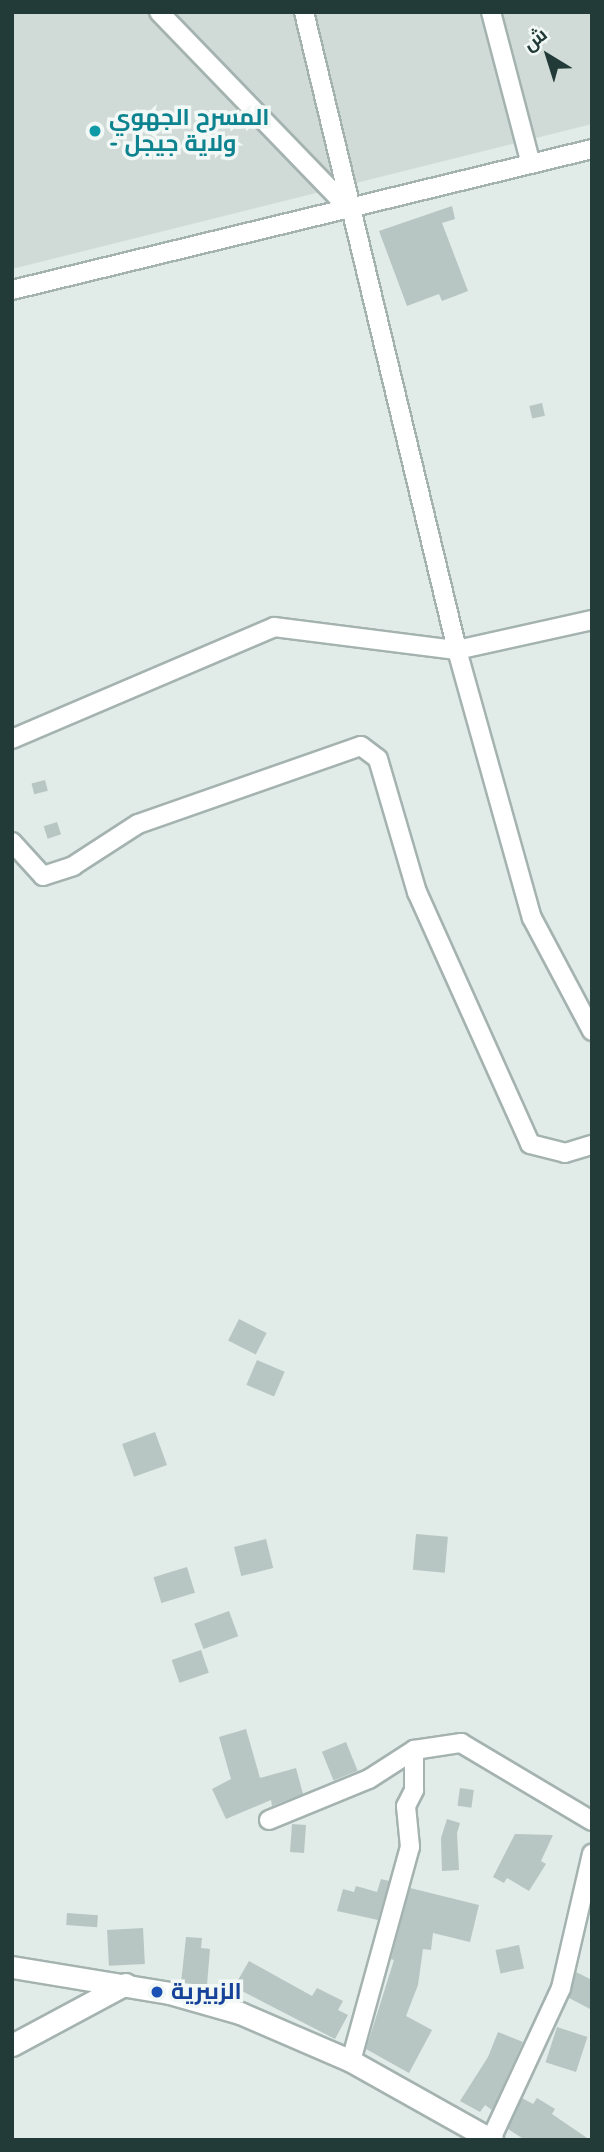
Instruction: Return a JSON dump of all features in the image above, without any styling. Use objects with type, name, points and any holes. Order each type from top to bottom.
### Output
[{"type":"main road","points":[[12,1967],[126,1984],[240,2013],[351,2061],[491,2139]]},
{"type":"main road","points":[[12,2045],[126,1984]]},
{"type":"street","points":[[159,12],[349,209]]},
{"type":"street","points":[[304,12],[349,209],[457,650],[532,918],[592,1031]]},
{"type":"street","points":[[491,12],[531,164]]},
{"type":"street","points":[[12,290],[592,149]]},
{"type":"street","points":[[12,739],[274,627],[457,650],[592,620]]},
{"type":"street","points":[[12,842],[43,876],[73,866],[138,824],[361,746],[379,759],[417,892],[530,1143],[565,1153],[592,1145]]},
{"type":"street","points":[[269,1820],[369,1779],[414,1750],[461,1743],[592,1821]]},
{"type":"street","points":[[351,2061],[410,1847],[406,1806],[414,1790],[414,1750]]},
{"type":"street","points":[[491,2139],[561,1988],[592,1854]]},
{"type":"shaded area","points":[[12,12],[592,12],[592,124],[12,269]]},
{"type":"building","points":[[452,206],[455,219],[442,223],[468,291],[442,301],[439,294],[407,306],[379,231]]},
{"type":"building","points":[[542,403],[545,416],[532,419],[529,406]]},
{"type":"building","points":[[45,780],[48,791],[34,794],[31,784]]},
{"type":"building","points":[[57,822],[61,834],[48,839],[44,826]]},
{"type":"building","points":[[239,1319],[267,1333],[256,1354],[228,1340]]},
{"type":"building","points":[[257,1360],[285,1372],[274,1397],[246,1385]]},
{"type":"building","points":[[155,1432],[167,1465],[134,1477],[122,1444]]},
{"type":"building","points":[[416,1534],[448,1537],[445,1573],[413,1570]]},
{"type":"building","points":[[266,1539],[273,1568],[241,1576],[234,1547]]},
{"type":"building","points":[[187,1567],[195,1593],[161,1603],[154,1577]]},
{"type":"building","points":[[229,1611],[238,1636],[203,1649],[194,1624]]},
{"type":"building","points":[[201,1650],[209,1673],[180,1683],[172,1660]]},
{"type":"building","points":[[246,1729],[260,1778],[296,1768],[303,1794],[272,1806],[271,1800],[226,1819],[212,1789],[231,1779],[219,1737]]},
{"type":"building","points":[[346,1742],[358,1771],[334,1780],[322,1752]]},
{"type":"building","points":[[460,1788],[474,1790],[471,1808],[457,1806]]},
{"type":"building","points":[[447,1819],[460,1823],[457,1833],[459,1870],[442,1871],[441,1838]]},
{"type":"building","points":[[292,1824],[306,1825],[304,1853],[290,1852]]},
{"type":"building","points":[[515,1834],[553,1835],[541,1861],[546,1864],[529,1891],[507,1878],[504,1883],[493,1877]]},
{"type":"building","points":[[381,1879],[389,1881],[378,1920],[337,1911],[343,1889],[354,1892],[356,1886],[377,1892]]},
{"type":"building","points":[[410,1888],[479,1905],[470,1942],[433,1933],[431,1950],[423,1949],[418,1985],[406,2016],[432,2030],[409,2073],[366,2049],[394,1960],[391,1959]]},
{"type":"building","points":[[67,1913],[98,1915],[97,1927],[66,1925]]},
{"type":"building","points":[[143,1928],[145,1964],[109,1966],[107,1930]]},
{"type":"building","points":[[186,1937],[202,1938],[201,1948],[210,1949],[207,1985],[181,1983]]},
{"type":"building","points":[[519,1945],[524,1968],[501,1973],[496,1950]]},
{"type":"building","points":[[249,1961],[312,1996],[317,1988],[343,2001],[338,2010],[348,2015],[335,2039],[234,1987]]},
{"type":"building","points":[[576,1972],[592,1980],[592,2010],[569,1998]]},
{"type":"building","points":[[557,2027],[587,2037],[576,2072],[546,2062]]},
{"type":"building","points":[[498,2032],[523,2042],[492,2110],[485,2105],[480,2112],[460,2101],[488,2057]]},
{"type":"building","points":[[522,2098],[533,2104],[537,2098],[555,2109],[552,2114],[590,2140],[525,2140],[508,2129]]},
{"type":"place","name":"المسرح الجهوي - ولاية جيجل","points":[[95,131]]},
{"type":"place","name":"الزبيرية","points":[[157,1992]]}]
